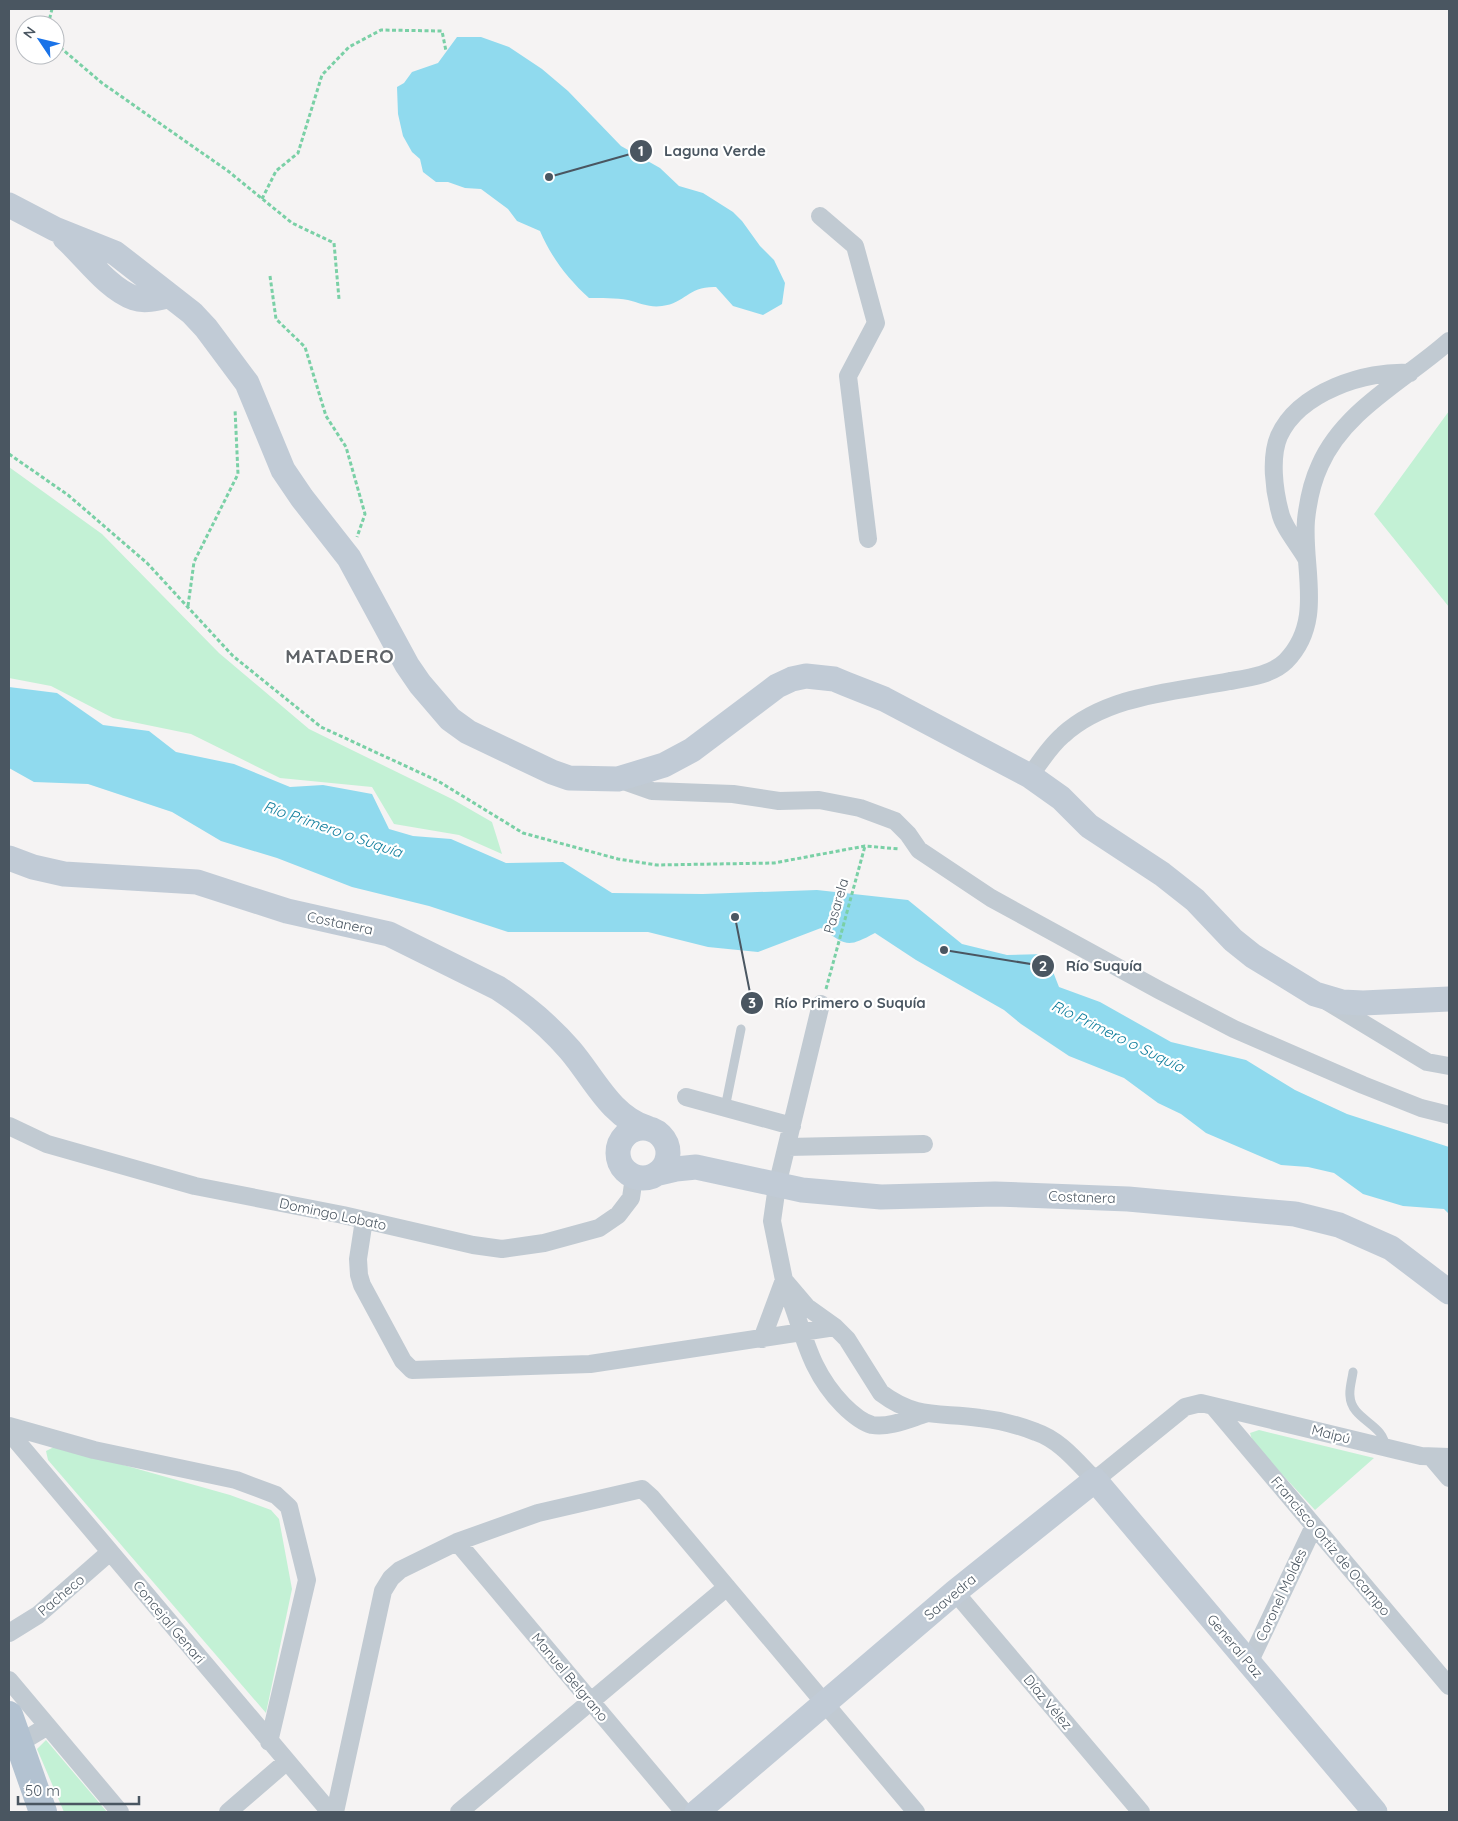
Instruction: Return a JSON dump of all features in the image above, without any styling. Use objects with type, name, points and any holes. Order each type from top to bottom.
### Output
[{"type":"main road","points":[[9,1715],[43,1812]]},
{"type":"street","points":[[9,205],[55,229],[115,253],[192,313],[206,328],[247,383],[283,470],[349,558],[407,665],[450,720],[468,732],[552,772],[569,778],[618,779],[638,775],[677,759],[699,746],[778,686],[792,679],[806,676],[834,680],[884,698],[1030,776],[1060,798],[1089,826],[1162,874],[1188,895],[1233,940],[1253,956],[1359,1023],[1428,1062],[1449,1066]]},
{"type":"street","points":[[820,216],[855,246],[876,323],[848,376],[868,539]]},
{"type":"street","points":[[1030,776],[1063,735],[1093,714],[1120,703],[1262,675],[1286,662],[1305,632],[1309,612],[1309,563],[1306,520],[1312,482],[1330,446],[1341,429],[1449,341]]},
{"type":"street","points":[[1309,563],[1280,514],[1274,468],[1279,437],[1295,412],[1321,395],[1358,377],[1389,372],[1410,373]]},
{"type":"street","points":[[618,779],[652,791],[733,794],[779,801],[819,800],[860,808],[894,821],[908,834],[919,850],[991,898],[1234,1029],[1363,1085],[1421,1108],[1449,1115]]},
{"type":"street","name":"Costanera","points":[[9,858],[33,867],[64,874],[197,882],[286,911],[389,934],[498,988],[511,997],[566,1045],[614,1108],[632,1123],[662,1136],[678,1157],[696,1167],[778,1186],[882,1197],[995,1194],[1128,1199],[1295,1214],[1339,1225],[1391,1248],[1449,1292]]},
{"type":"street","points":[[1315,994],[1342,1002],[1363,1003],[1449,999]]},
{"type":"street","points":[[821,1004],[778,1186],[772,1221],[784,1280],[803,1333],[810,1360],[821,1380],[852,1414],[872,1425],[890,1424],[924,1414]]},
{"type":"street","points":[[686,1097],[792,1126]]},
{"type":"street","name":"Costanera","points":[[614,1108],[620,1130],[618,1160],[627,1173],[634,1177],[647,1179],[676,1169],[696,1167]]},
{"type":"street","name":"Domingo Lobato","points":[[9,1126],[47,1144],[196,1186],[364,1220],[473,1245],[502,1249],[544,1243],[599,1228],[618,1215],[631,1198],[634,1177]]},
{"type":"street","points":[[620,1143],[630,1131],[646,1128]]},
{"type":"street","points":[[660,1173],[668,1159],[666,1143]]},
{"type":"street","points":[[788,1147],[924,1144]]},
{"type":"street","points":[[364,1220],[358,1260],[362,1285],[403,1360],[412,1370],[590,1364],[835,1327]]},
{"type":"street","points":[[762,1339],[784,1280]]},
{"type":"street","points":[[784,1280],[807,1307],[835,1327],[847,1339],[881,1392],[907,1408],[924,1414],[978,1418],[1037,1432],[1064,1449],[1095,1480]]},
{"type":"street","name":"Saavedra","points":[[697,1812],[955,1592],[1185,1407],[1201,1403],[1213,1406]]},
{"type":"street","name":"Maipú","points":[[1213,1406],[1385,1447],[1441,1457]]},
{"type":"street","name":"Francisco Ortiz de Ocampo","points":[[1213,1406],[1449,1686]]},
{"type":"street","points":[[9,1426],[94,1450],[236,1480],[276,1495],[289,1506],[307,1580],[269,1742]]},
{"type":"street","name":"Concejal Genari","points":[[9,1432],[330,1812]]},
{"type":"street","points":[[1441,1457],[1449,1478]]},
{"type":"street","name":"General Paz","points":[[1095,1480],[1375,1812]]},
{"type":"street","points":[[335,1812],[383,1591],[390,1578],[400,1570],[457,1542],[538,1513],[642,1489],[652,1498],[916,1812]]},
{"type":"street","name":"Coronel Moldes","points":[[1249,1663],[1314,1526]]},
{"type":"street","name":"Manuel Belgrano","points":[[457,1542],[684,1812]]},
{"type":"street","name":"Pacheco","points":[[9,1633],[38,1615],[110,1552]]},
{"type":"street","points":[[459,1812],[727,1587]]},
{"type":"street","name":"Díaz Vélez","points":[[955,1592],[1141,1812]]},
{"type":"street","points":[[9,1680],[46,1727],[120,1812]]},
{"type":"street","points":[[18,1744],[46,1727]]},
{"type":"street","points":[[228,1812],[286,1762]]},
{"type":"lane","points":[[725,1108],[741,1029]]},
{"type":"lane","points":[[1353,1372],[1350,1396],[1355,1412],[1380,1433],[1385,1441],[1385,1447]]},
{"type":"path","points":[[262,199],[276,171],[298,153],[322,75],[349,47],[381,30],[442,31],[446,51]]},
{"type":"path","points":[[65,52],[102,83],[228,171],[292,223],[334,243],[339,298]]},
{"type":"path","points":[[270,276],[276,319],[305,347],[326,416],[346,447],[358,488],[365,514],[349,558]]},
{"type":"path","points":[[188,607],[194,562],[238,474],[234,400]]},
{"type":"path","points":[[9,454],[68,495],[126,544],[147,563],[233,656],[321,727],[438,781],[523,834],[618,859],[657,865],[774,863],[865,846],[919,850]]},
{"type":"path","name":"Pasarela","points":[[821,1004],[865,846]]},
{"type":"green space","points":[[1449,411],[1449,607],[1374,514]]},
{"type":"green space","points":[[9,467],[102,534],[219,653],[309,729],[452,799],[492,822],[502,854],[459,835],[394,824],[372,787],[280,778],[191,734],[113,718],[51,686],[9,678]]},
{"type":"green space","points":[[1259,1430],[1374,1458],[1315,1510],[1253,1443],[1250,1433]]},
{"type":"green space","points":[[56,1446],[230,1495],[271,1510],[279,1519],[292,1589],[266,1713],[48,1460],[46,1451]]},
{"type":"green space","points":[[46,1740],[107,1812],[64,1812],[37,1749]]},
{"type":"water","points":[[457,37],[481,37],[509,47],[542,69],[568,91],[621,146],[660,168],[679,186],[703,193],[733,212],[760,246],[774,260],[785,283],[782,304],[763,315],[733,306],[716,287],[699,289],[677,302],[658,306],[649,306],[623,299],[589,298],[561,267],[549,250],[540,231],[517,221],[508,209],[481,189],[465,188],[448,182],[436,182],[423,172],[420,159],[412,152],[403,136],[398,114],[397,87],[404,83],[412,72],[438,63]]},
{"type":"water","points":[[9,687],[57,693],[103,725],[149,731],[176,752],[234,764],[290,787],[323,785],[372,794],[389,829],[413,836],[451,839],[506,863],[563,862],[612,893],[703,894],[817,890],[908,900],[962,944],[1007,955],[1046,954],[1059,987],[1100,1002],[1171,1042],[1246,1060],[1295,1090],[1347,1114],[1449,1147],[1449,1214],[1444,1209],[1403,1206],[1363,1194],[1334,1173],[1308,1167],[1281,1165],[1206,1133],[1181,1114],[1158,1103],[1124,1078],[1069,1056],[1021,1024],[1004,1010],[916,960],[875,933],[858,941],[847,943],[821,928],[758,952],[708,947],[648,932],[508,932],[429,906],[352,887],[277,858],[221,841],[172,812],[88,784],[34,782],[9,768]]},
{"type":"place","name":"Laguna Verde","points":[[549,177]]},
{"type":"place","name":"Río Primero o Suquía","points":[[735,917]]},
{"type":"place","name":"Río Suquía","points":[[944,950]]},
{"type":"district","name":"MATADERO","points":[[340,656]]}]
